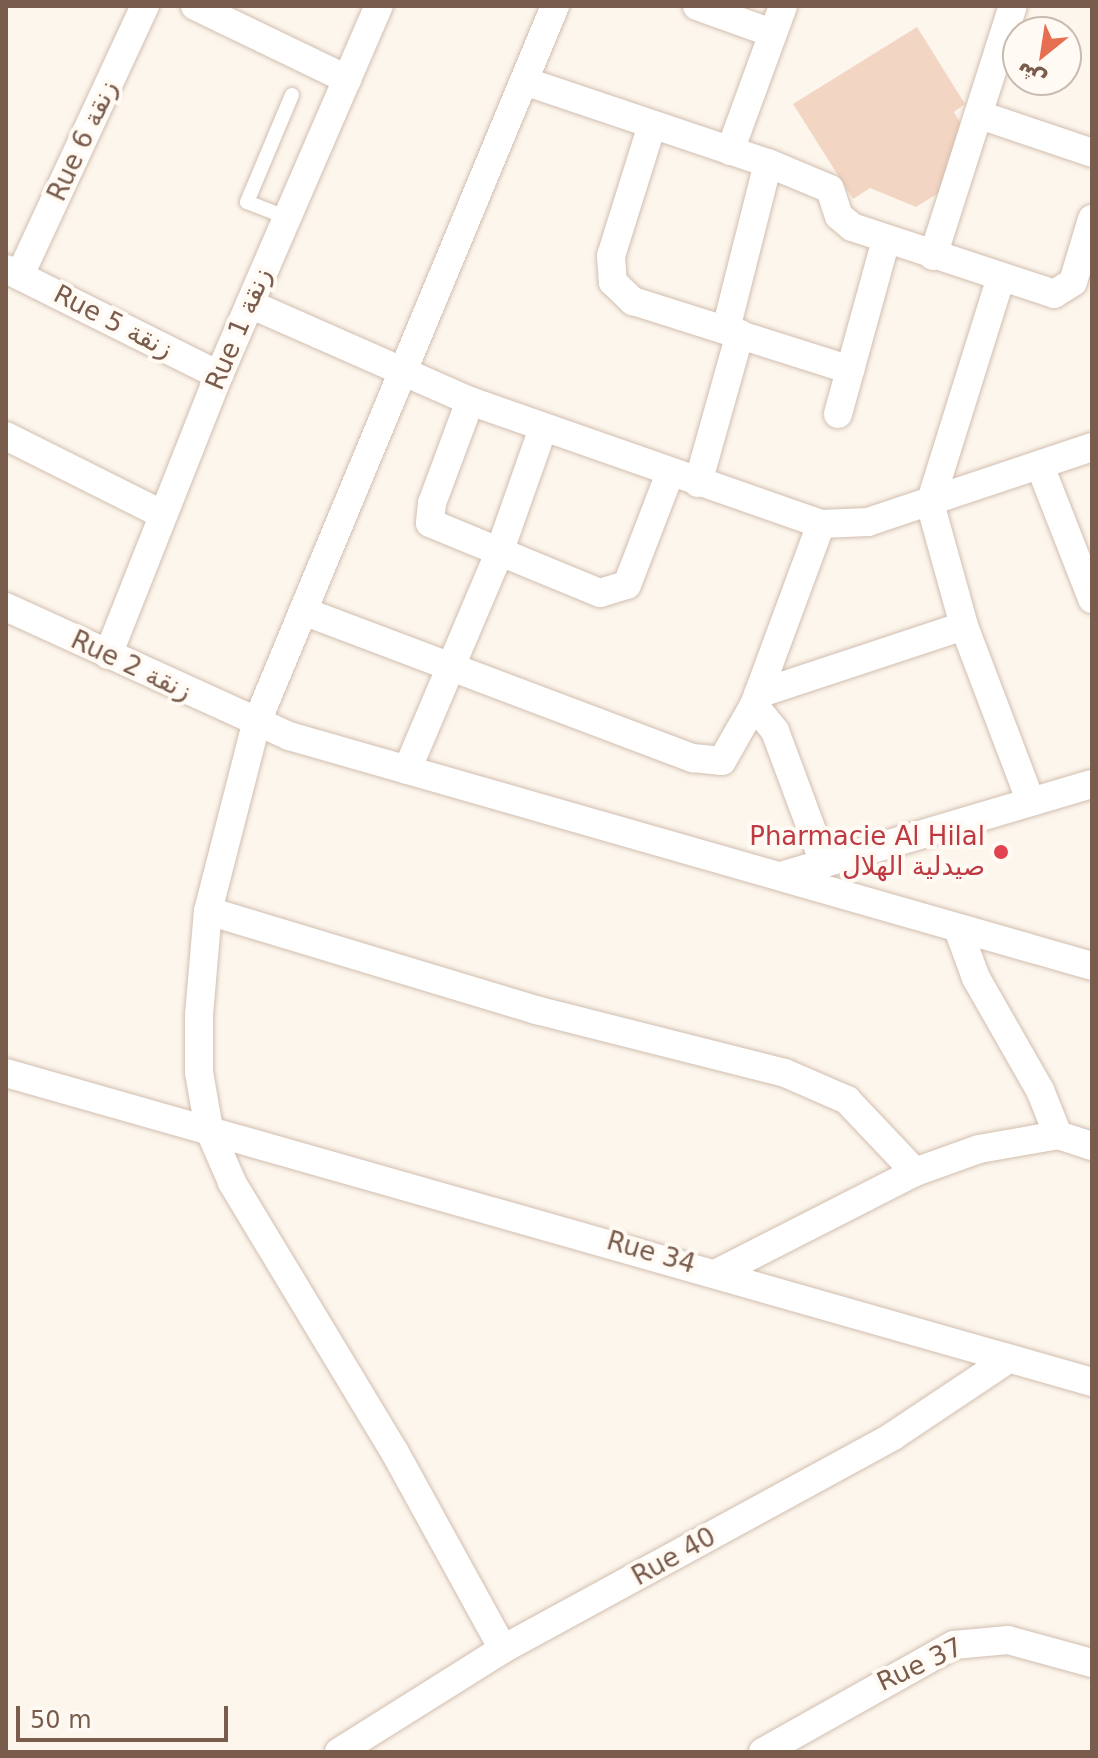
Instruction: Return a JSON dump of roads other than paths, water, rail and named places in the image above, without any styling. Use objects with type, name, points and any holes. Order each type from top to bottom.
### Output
[{"type":"street","name":"Rue 6 زنقة","points":[[13,272],[145,6]]},
{"type":"street","points":[[195,6],[347,79]]},
{"type":"street","name":"Rue 1 زنقة","points":[[108,655],[219,375],[379,6]]},
{"type":"street","points":[[503,1649],[394,1451],[257,1229],[209,1129],[199,1072],[208,911],[256,724],[400,370],[555,6]]},
{"type":"street","points":[[697,6],[772,33]]},
{"type":"street","points":[[730,151],[783,6]]},
{"type":"street","points":[[933,256],[983,116],[1013,6]]},
{"type":"street","points":[[524,81],[768,163],[830,189],[844,222],[886,240],[1054,294],[1069,289],[1092,219]]},
{"type":"street","points":[[983,116],[1092,153]]},
{"type":"street","points":[[652,125],[611,256],[613,282],[633,301],[850,370]]},
{"type":"street","points":[[698,483],[768,163]]},
{"type":"street","points":[[838,414],[886,240]]},
{"type":"street","name":"Rue 5 زنقة","points":[[13,272],[219,375]]},
{"type":"street","points":[[1001,277],[930,503],[964,626],[1031,802]]},
{"type":"street","points":[[250,304],[470,401],[821,524],[868,522],[1092,447]]},
{"type":"street","points":[[470,401],[429,518],[434,527],[600,593],[620,592],[670,473]]},
{"type":"street","points":[[407,770],[499,553],[543,428]]},
{"type":"street","points":[[6,436],[162,514]]},
{"type":"street","points":[[1040,466],[1092,599]]},
{"type":"street","points":[[303,611],[450,670],[712,762],[731,752],[756,700],[821,524]]},
{"type":"street","name":"Rue 2 زنقة","points":[[6,607],[256,724],[1092,966]]},
{"type":"street","points":[[756,700],[964,626]]},
{"type":"street","points":[[756,700],[775,731],[824,863]]},
{"type":"street","points":[[781,876],[1092,784]]},
{"type":"street","points":[[208,911],[536,1010],[796,1077],[867,1116],[915,1172]]},
{"type":"street","points":[[958,929],[976,978],[1040,1090],[1058,1135]]},
{"type":"street","name":"Rue 34","points":[[6,1073],[719,1272],[1007,1360],[1092,1382]]},
{"type":"street","points":[[719,1272],[915,1172],[979,1149],[1058,1135],[1092,1146]]},
{"type":"street","name":"Rue 40","points":[[339,1752],[503,1649],[893,1436],[1007,1360]]},
{"type":"street","name":"Rue 37","points":[[763,1752],[954,1645],[1008,1640],[1092,1663]]},
{"type":"lane","points":[[288,218],[247,202],[292,95]]},
{"type":"place","name":"Pharmacie Al Hilal صيدلية الهلال","points":[[1001,852]]}]
